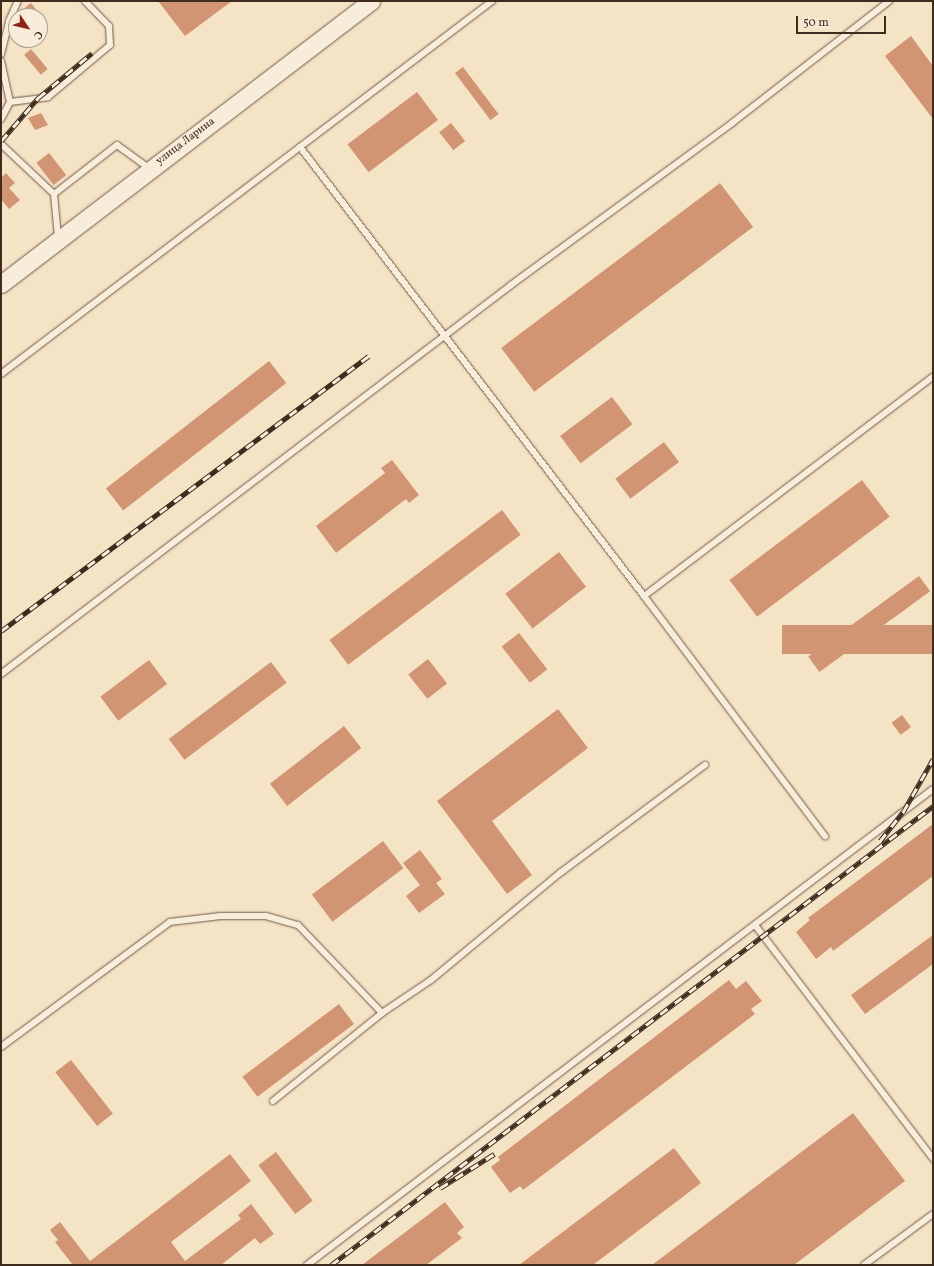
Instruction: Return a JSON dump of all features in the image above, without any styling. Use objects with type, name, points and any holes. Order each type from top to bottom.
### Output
[{"type":"street","name":"улица Ларина","points":[[1,284],[371,1]]},
{"type":"lane","points":[[1,54],[9,21],[18,1]]},
{"type":"lane","points":[[10,102],[48,97],[110,45],[109,26],[85,1]]},
{"type":"lane","points":[[1,374],[492,1]]},
{"type":"lane","points":[[1,674],[445,335],[732,123],[889,1]]},
{"type":"lane","points":[[1,61],[10,102],[1,119]]},
{"type":"lane","points":[[1,144],[54,194],[58,239]]},
{"type":"lane","points":[[54,194],[117,145],[150,169]]},
{"type":"lane","points":[[300,147],[644,596],[825,836]]},
{"type":"lane","points":[[644,596],[933,377]]},
{"type":"lane","points":[[273,1101],[382,1013],[431,980],[560,873],[705,765]]},
{"type":"lane","points":[[307,1265],[933,789]]},
{"type":"lane","points":[[1,1047],[170,922],[221,916],[266,916],[298,925],[382,1013]]},
{"type":"lane","points":[[755,925],[933,1159]]},
{"type":"lane","points":[[864,1265],[933,1214]]},
{"type":"building","points":[[158,1],[232,1],[185,36]]},
{"type":"building","points":[[31,3],[35,8],[25,8]]},
{"type":"building","points":[[911,36],[933,66],[933,119],[885,56]]},
{"type":"building","points":[[31,49],[48,69],[41,75],[24,55]]},
{"type":"building","points":[[463,67],[499,114],[491,120],[455,73]]},
{"type":"building","points":[[417,92],[438,120],[369,172],[348,144]]},
{"type":"building","points":[[41,113],[48,125],[35,130],[28,118]]},
{"type":"building","points":[[451,123],[465,141],[453,150],[439,132]]},
{"type":"building","points":[[49,153],[66,175],[54,185],[36,163]]},
{"type":"building","points":[[6,173],[15,183],[9,188],[20,200],[9,209],[1,199],[1,178]]},
{"type":"building","points":[[720,183],[753,227],[534,392],[501,348]]},
{"type":"building","points":[[269,361],[286,383],[123,511],[106,488]]},
{"type":"building","points":[[612,397],[632,424],[581,463],[560,436]]},
{"type":"building","points":[[664,442],[679,462],[630,499],[615,479]]},
{"type":"building","points":[[392,460],[419,495],[409,503],[406,499],[336,553],[316,526],[385,473],[381,468]]},
{"type":"building","points":[[862,480],[890,517],[757,617],[729,580]]},
{"type":"building","points":[[502,510],[521,535],[348,665],[329,640]]},
{"type":"building","points":[[559,552],[586,587],[533,629],[505,594]]},
{"type":"building","points":[[919,576],[930,591],[819,672],[808,657]]},
{"type":"building","points":[[782,625],[933,625],[933,654],[782,654]]},
{"type":"building","points":[[519,633],[547,669],[530,683],[502,647]]},
{"type":"building","points":[[428,659],[447,683],[427,699],[408,674]]},
{"type":"building","points":[[149,660],[167,684],[118,721],[100,697]]},
{"type":"building","points":[[271,662],[287,683],[184,760],[169,739]]},
{"type":"building","points":[[558,709],[588,748],[492,821],[532,875],[507,894],[437,801]]},
{"type":"building","points":[[902,715],[911,727],[901,735],[892,723]]},
{"type":"building","points":[[344,726],[361,748],[287,806],[270,784]]},
{"type":"building","points":[[933,824],[933,876],[833,951],[831,947],[816,959],[796,932],[810,920],[808,918]]},
{"type":"building","points":[[383,841],[403,868],[332,922],[312,895]]},
{"type":"building","points":[[420,850],[442,879],[436,883],[445,894],[419,913],[406,896],[420,885],[403,863]]},
{"type":"building","points":[[933,935],[933,964],[865,1014],[851,995]]},
{"type":"building","points":[[729,980],[736,989],[746,981],[762,1001],[751,1009],[755,1014],[523,1190],[520,1186],[510,1193],[491,1167],[500,1160],[498,1157]]},
{"type":"building","points":[[339,1004],[354,1024],[257,1097],[242,1077]]},
{"type":"building","points":[[71,1060],[113,1114],[97,1126],[55,1072]]},
{"type":"building","points":[[853,1113],[905,1181],[794,1265],[652,1265]]},
{"type":"building","points":[[674,1148],[701,1183],[593,1265],[519,1265]]},
{"type":"building","points":[[276,1152],[313,1201],[295,1214],[258,1165]]},
{"type":"building","points":[[230,1154],[251,1181],[171,1242],[185,1261],[241,1219],[238,1215],[251,1204],[274,1234],[260,1244],[255,1238],[221,1265],[73,1265],[55,1242],[58,1240],[50,1230],[60,1222],[90,1261]]},
{"type":"building","points":[[445,1202],[464,1227],[457,1233],[462,1238],[426,1265],[362,1265]]},
{"type":"railway","points":[[1,141],[38,98],[92,53]]},
{"type":"railway","points":[[1,631],[368,356]]},
{"type":"railway","points":[[880,841],[903,812],[933,759]]},
{"type":"railway","points":[[331,1265],[933,806]]},
{"type":"railway","points":[[440,1188],[494,1154]]}]
